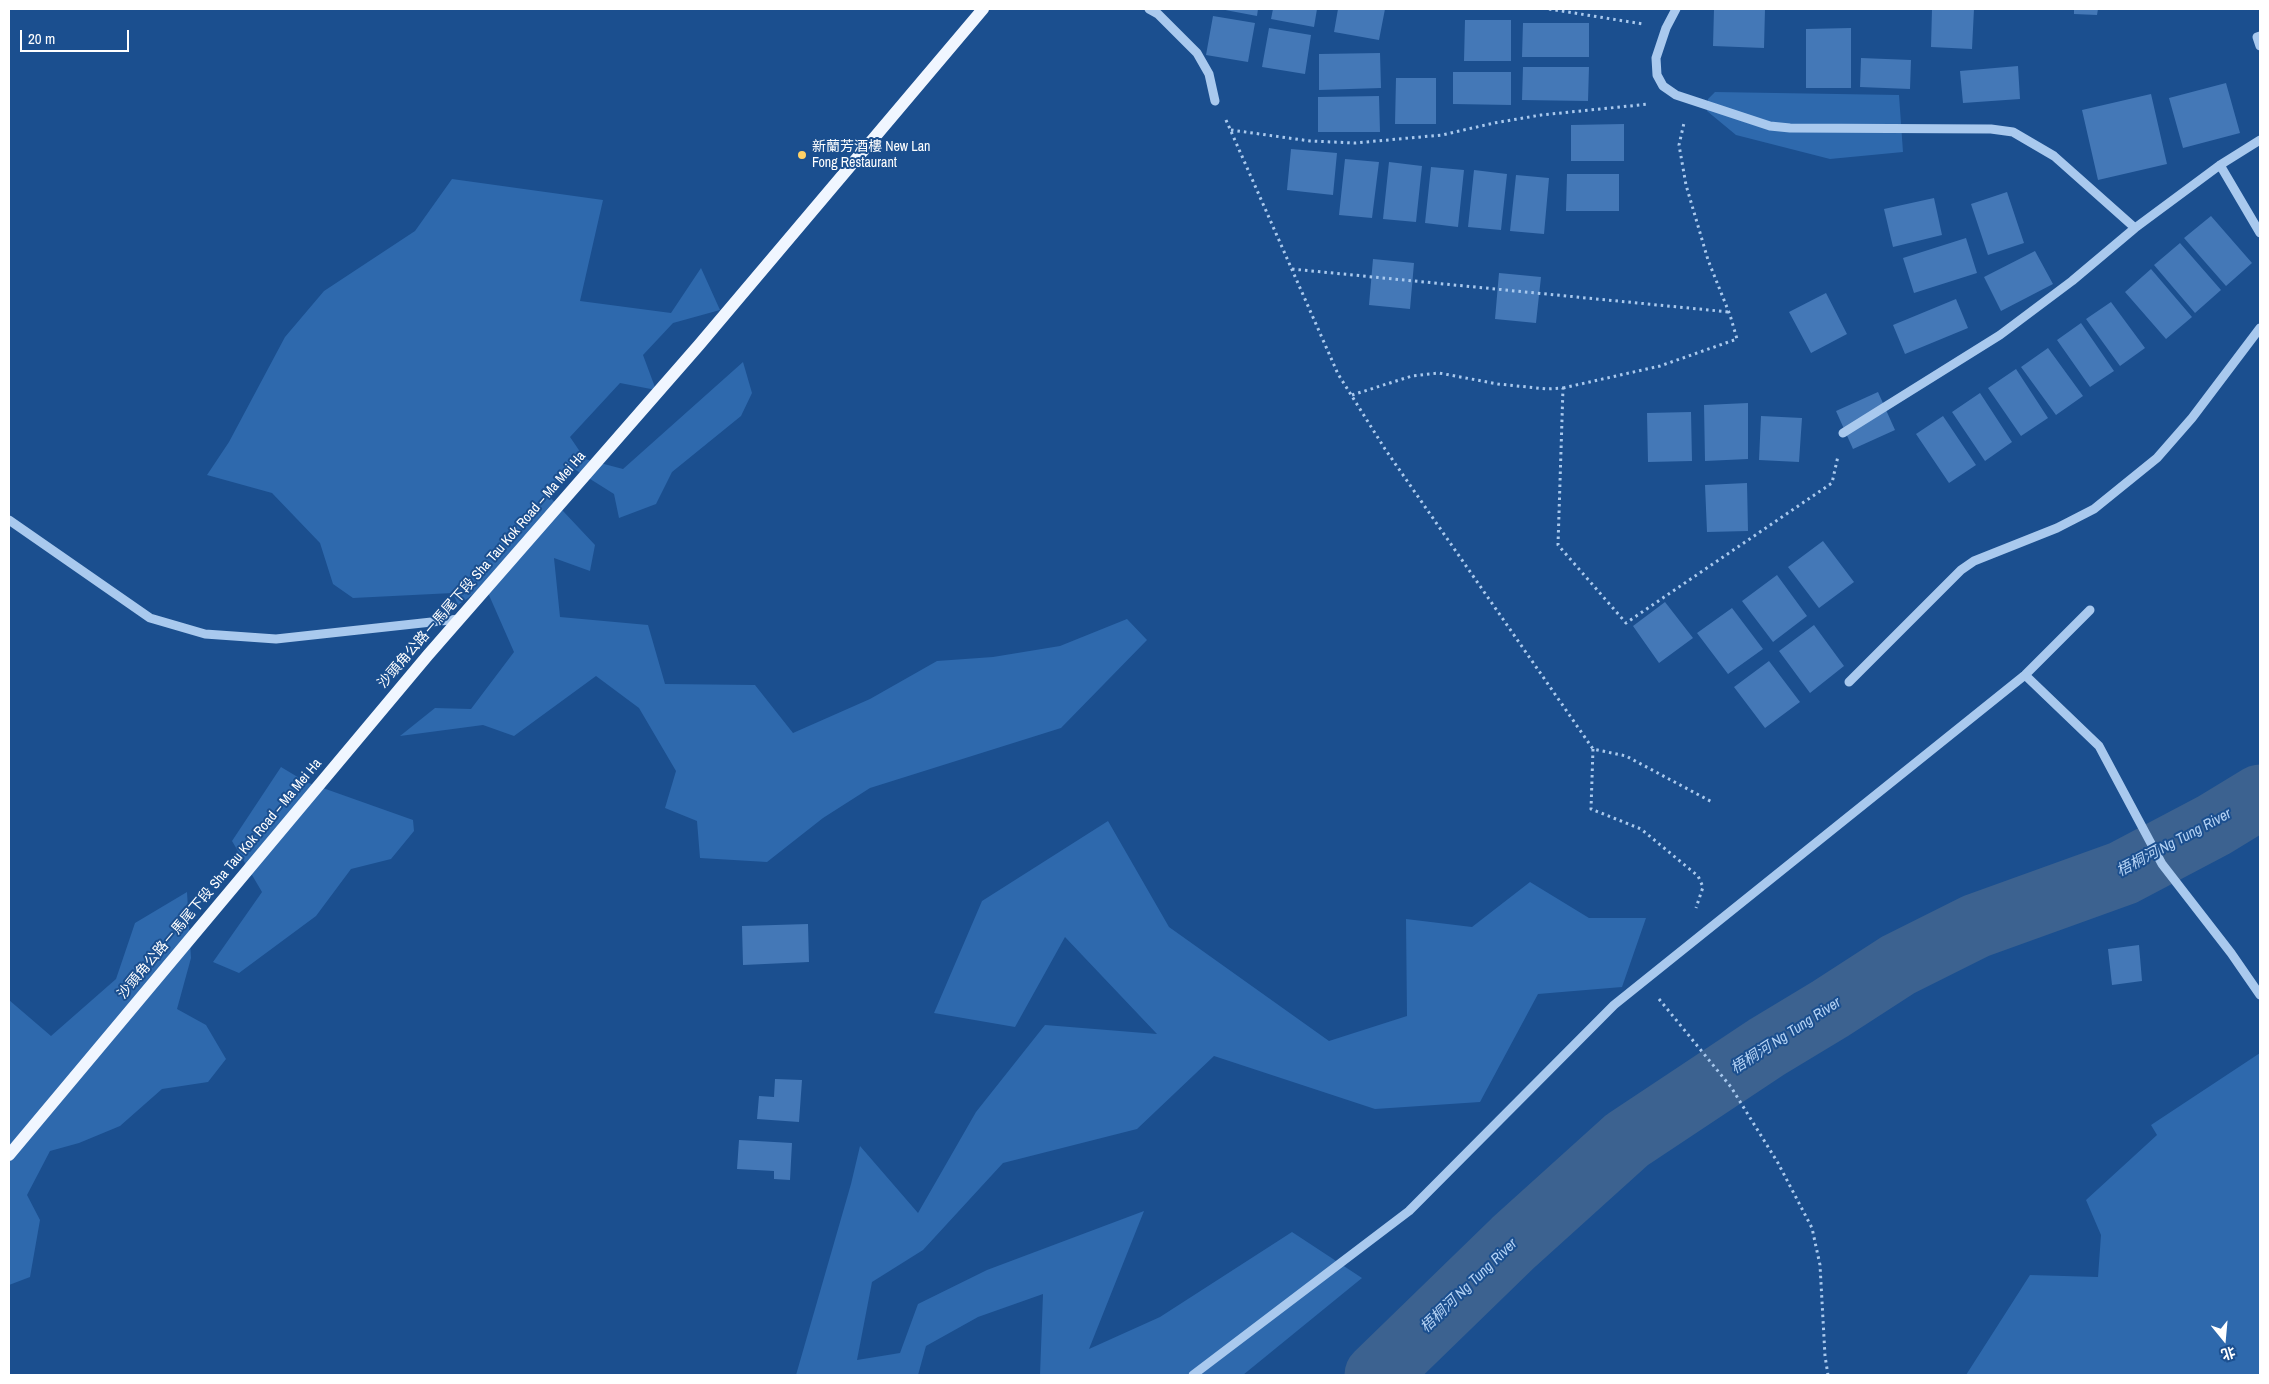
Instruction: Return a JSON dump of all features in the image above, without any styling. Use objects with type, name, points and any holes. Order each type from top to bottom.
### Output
[{"type":"main road","name":"沙頭角公路－馬尾下段 Sha Tau Kok Road – Ma Mei Ha","points":[[9,1155],[459,620],[692,352],[983,9]]},
{"type":"lane","points":[[1149,9],[1164,20],[1197,53],[1209,74],[1215,101]]},
{"type":"lane","points":[[1676,9],[1666,28],[1656,58],[1657,75],[1664,86],[1688,100],[1770,126],[1790,128],[1991,129],[2013,132],[2054,156],[2134,228]]},
{"type":"lane","points":[[2260,36],[2257,37],[2260,46]]},
{"type":"lane","points":[[1843,433],[2000,336],[2072,281],[2134,228],[2220,165],[2260,140]]},
{"type":"lane","points":[[2220,165],[2260,232]]},
{"type":"lane","points":[[1849,682],[1961,570],[1974,561],[2056,528],[2094,509],[2157,458],[2192,418],[2260,328]]},
{"type":"lane","points":[[9,520],[150,618],[205,634],[276,640],[459,620]]},
{"type":"lane","points":[[1193,1375],[1409,1212],[1614,1005],[2025,675],[2090,610]]},
{"type":"lane","points":[[2025,675],[2098,746],[2162,864],[2231,952],[2260,995]]},
{"type":"path","points":[[1550,9],[1666,28]]},
{"type":"path","points":[[1231,130],[1310,141],[1374,141],[1442,135],[1541,115],[1688,100],[1679,145],[1686,185],[1708,260],[1737,339],[1660,366],[1563,388],[1546,389],[1498,384],[1439,373],[1412,376],[1352,395]]},
{"type":"path","points":[[1215,101],[1231,130],[1338,374],[1394,463],[1593,749],[1591,809],[1641,829],[1698,876],[1703,887],[1692,917],[1700,936]]},
{"type":"path","points":[[1292,269],[1728,312]]},
{"type":"path","points":[[1563,388],[1558,545],[1626,623],[1832,483],[1843,433]]},
{"type":"path","points":[[1593,749],[1626,756],[1712,802]]},
{"type":"path","points":[[1644,981],[1731,1086],[1778,1164],[1812,1228],[1820,1265],[1825,1356],[1828,1375]]},
{"type":"shaded area","points":[[1715,92],[1899,95],[1903,152],[1830,159],[1736,135],[1707,111],[1708,99]]},
{"type":"shaded area","points":[[452,179],[603,200],[580,301],[671,313],[701,268],[720,310],[673,323],[643,355],[656,390],[620,383],[570,437],[585,459],[623,469],[743,362],[752,393],[741,416],[672,472],[656,504],[619,518],[614,494],[571,467],[547,494],[595,545],[590,571],[554,558],[560,617],[648,625],[665,684],[755,685],[793,733],[870,699],[937,661],[993,657],[1060,646],[1127,619],[1147,640],[1061,728],[870,788],[823,818],[767,862],[700,858],[697,821],[665,808],[676,771],[639,708],[596,676],[514,736],[483,725],[400,736],[435,708],[471,709],[514,652],[485,586],[458,605],[453,593],[353,598],[333,584],[320,543],[272,493],[207,475],[229,442],[285,337],[324,291],[415,231]]},
{"type":"shaded area","points":[[281,767],[306,782],[413,820],[414,831],[391,859],[351,869],[316,916],[239,973],[213,962],[262,892],[232,841]]},
{"type":"shaded area","points":[[1108,821],[1169,927],[1329,1041],[1407,1016],[1406,919],[1472,927],[1530,882],[1589,918],[1646,918],[1622,987],[1538,994],[1480,1102],[1375,1109],[1214,1056],[1137,1129],[1003,1163],[923,1250],[872,1282],[857,1360],[900,1353],[918,1304],[987,1270],[1144,1211],[1089,1349],[1160,1317],[1292,1232],[1362,1278],[1243,1375],[1040,1375],[1043,1294],[978,1317],[926,1346],[918,1375],[796,1375],[851,1184],[860,1146],[918,1213],[976,1112],[1045,1025],[1157,1034],[1065,937],[1015,1027],[934,1013],[982,901]]},
{"type":"shaded area","points":[[187,892],[191,958],[177,1009],[206,1025],[226,1059],[208,1082],[162,1089],[120,1126],[79,1143],[50,1151],[27,1195],[40,1220],[30,1277],[9,1285],[9,1000],[51,1036],[116,979],[135,923]]},
{"type":"shaded area","points":[[2260,1053],[2260,1375],[1966,1375],[2030,1275],[2098,1277],[2101,1235],[2086,1200],[2157,1135],[2151,1125]]},
{"type":"building","points":[[1220,9],[1258,9],[1257,16]]},
{"type":"building","points":[[1273,9],[1317,9],[1314,27],[1271,19]]},
{"type":"building","points":[[1338,9],[1385,9],[1379,40],[1334,32]]},
{"type":"building","points":[[1714,9],[1765,9],[1764,48],[1713,46]]},
{"type":"building","points":[[1932,9],[1974,9],[1972,49],[1931,47]]},
{"type":"building","points":[[2074,9],[2098,9],[2097,15],[2074,14]]},
{"type":"building","points":[[1213,16],[1255,23],[1248,62],[1206,55]]},
{"type":"building","points":[[1465,20],[1511,20],[1511,61],[1464,61]]},
{"type":"building","points":[[1523,23],[1589,23],[1589,57],[1522,57]]},
{"type":"building","points":[[1269,28],[1311,35],[1305,74],[1262,67]]},
{"type":"building","points":[[1851,28],[1851,88],[1806,88],[1806,29]]},
{"type":"building","points":[[1380,53],[1381,88],[1319,90],[1319,54]]},
{"type":"building","points":[[1861,58],[1911,60],[1910,89],[1860,87]]},
{"type":"building","points":[[2018,66],[2020,99],[1963,103],[1960,71]]},
{"type":"building","points":[[1523,67],[1589,67],[1588,101],[1522,100]]},
{"type":"building","points":[[1453,72],[1511,72],[1511,105],[1453,104]]},
{"type":"building","points":[[1396,78],[1436,78],[1436,124],[1395,124]]},
{"type":"building","points":[[2226,83],[2240,133],[2183,148],[2169,98]]},
{"type":"building","points":[[2151,94],[2167,164],[2098,180],[2082,110]]},
{"type":"building","points":[[1379,96],[1380,132],[1318,132],[1318,97]]},
{"type":"building","points":[[1624,124],[1624,161],[1571,161],[1571,125]]},
{"type":"building","points":[[1291,149],[1337,153],[1333,195],[1287,190]]},
{"type":"building","points":[[1345,159],[1379,162],[1372,218],[1339,215]]},
{"type":"building","points":[[1389,162],[1422,166],[1416,222],[1383,219]]},
{"type":"building","points":[[1431,167],[1464,170],[1458,227],[1425,223]]},
{"type":"building","points":[[1474,170],[1507,174],[1501,230],[1468,227]]},
{"type":"building","points":[[1567,174],[1619,174],[1619,211],[1566,211]]},
{"type":"building","points":[[1516,175],[1549,178],[1544,234],[1510,231]]},
{"type":"building","points":[[2007,192],[2024,243],[1988,255],[1971,204]]},
{"type":"building","points":[[1934,198],[1942,235],[1893,247],[1884,209]]},
{"type":"building","points":[[2211,216],[2252,263],[2226,286],[2184,238]]},
{"type":"building","points":[[1966,238],[1977,273],[1914,293],[1903,258]]},
{"type":"building","points":[[2180,243],[2221,290],[2195,313],[2154,265]]},
{"type":"building","points":[[2035,251],[2053,284],[2001,311],[1984,277]]},
{"type":"building","points":[[1373,259],[1414,263],[1410,309],[1369,305]]},
{"type":"building","points":[[2151,269],[2192,317],[2166,339],[2125,292]]},
{"type":"building","points":[[1499,273],[1541,277],[1536,323],[1495,319]]},
{"type":"building","points":[[1826,293],[1847,334],[1811,353],[1789,312]]},
{"type":"building","points":[[1956,299],[1968,328],[1905,354],[1893,325]]},
{"type":"building","points":[[2111,302],[2145,348],[2120,366],[2086,319]]},
{"type":"building","points":[[2081,323],[2114,371],[2090,387],[2057,340]]},
{"type":"building","points":[[2048,348],[2083,396],[2056,415],[2021,367]]},
{"type":"building","points":[[2016,369],[2048,418],[2021,436],[1988,388]]},
{"type":"building","points":[[1878,392],[1895,430],[1853,449],[1836,411]]},
{"type":"building","points":[[1980,393],[2012,442],[1985,461],[1952,412]]},
{"type":"building","points":[[1748,403],[1748,459],[1705,461],[1704,405]]},
{"type":"building","points":[[1691,412],[1692,461],[1648,462],[1647,413]]},
{"type":"building","points":[[1761,416],[1802,418],[1799,462],[1759,460]]},
{"type":"building","points":[[1943,416],[1976,465],[1949,483],[1916,434]]},
{"type":"building","points":[[1747,483],[1748,531],[1707,532],[1705,485]]},
{"type":"building","points":[[1823,541],[1854,582],[1819,608],[1788,567]]},
{"type":"building","points":[[1777,575],[1807,616],[1773,642],[1742,601]]},
{"type":"building","points":[[1665,602],[1693,638],[1659,663],[1633,626]]},
{"type":"building","points":[[1732,608],[1763,649],[1728,674],[1697,633]]},
{"type":"building","points":[[1814,625],[1844,666],[1810,693],[1779,651]]},
{"type":"building","points":[[1769,661],[1800,702],[1765,728],[1734,687]]},
{"type":"building","points":[[808,924],[809,962],[743,965],[742,926]]},
{"type":"building","points":[[2139,945],[2142,981],[2112,985],[2108,949]]},
{"type":"building","points":[[775,1079],[802,1080],[799,1122],[757,1119],[759,1096],[774,1097]]},
{"type":"building","points":[[739,1140],[792,1143],[790,1180],[774,1179],[774,1171],[737,1169]]},
{"type":"waterway","name":"梧桐河 Ng Tung River","points":[[1377,1375],[1514,1242],[1627,1140],[1767,1047],[1898,965],[1976,926],[2123,873],[2214,825],[2260,797]]},
{"type":"place","name":"新蘭芳酒樓 New Lan Fong Restaurant","points":[[802,155]]}]
